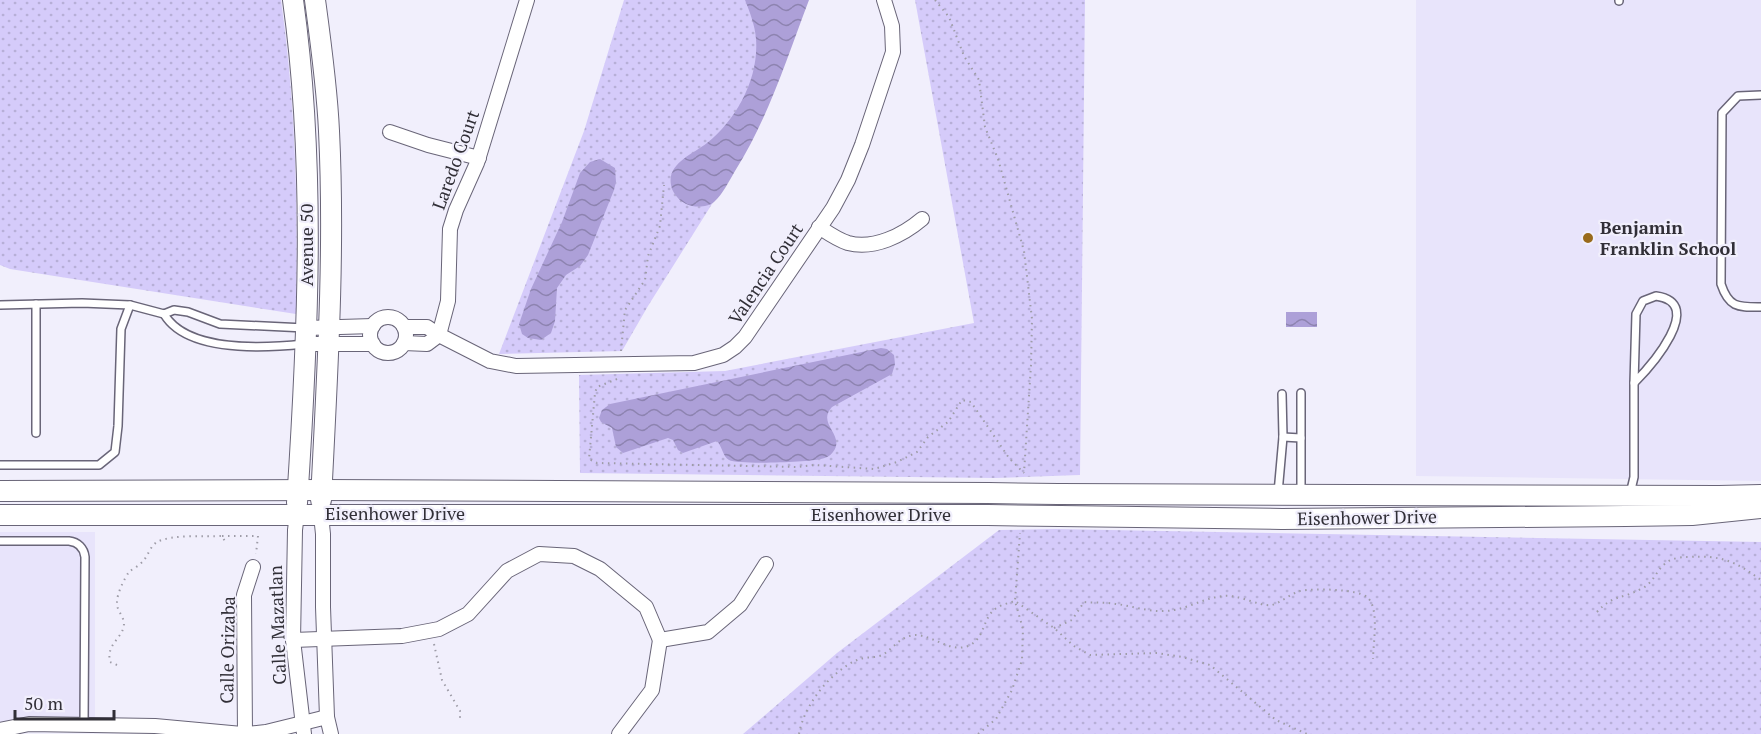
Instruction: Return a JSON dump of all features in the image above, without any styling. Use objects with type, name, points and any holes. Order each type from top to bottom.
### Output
[{"type":"main road","name":"Avenue 50","points":[[293,0],[306,134],[306,336],[297,514]]},
{"type":"main road","name":"Avenue 50","points":[[315,0],[325,73],[329,132],[329,336],[321,514]]},
{"type":"main road","name":"Eisenhower Drive","points":[[0,491],[322,490],[1278,496],[1761,495]]},
{"type":"main road","points":[[1213,518],[1233,507],[1293,506],[1301,495]]},
{"type":"main road","points":[[1600,515],[1625,505],[1629,495]]},
{"type":"main road","name":"Eisenhower Drive","points":[[0,515],[988,515],[1282,519],[1692,515],[1761,508]]},
{"type":"street","name":"Laredo Court","points":[[439,336],[448,301],[450,229],[479,158],[527,0]]},
{"type":"street","name":"Valencia Court","points":[[329,336],[373,326],[382,319],[388,318],[399,321],[404,327],[427,327],[439,336],[473,353],[502,364],[516,366],[694,363],[723,355],[745,337],[833,208],[848,180],[890,66],[893,52],[892,26],[884,0]]},
{"type":"street","points":[[390,132],[428,145],[479,158]]},
{"type":"street","points":[[819,227],[846,243],[860,245],[895,237],[922,219]]},
{"type":"street","points":[[373,326],[371,332],[373,344]]},
{"type":"street","points":[[404,327],[406,336],[404,344]]},
{"type":"street","name":"Valencia Court","points":[[306,336],[329,336],[373,344],[381,352],[387,353],[398,350],[404,344],[427,344],[439,336]]},
{"type":"street","name":"Calle Mazatlan","points":[[297,514],[293,640],[303,728]]},
{"type":"street","points":[[321,514],[323,638],[327,717],[331,734]]},
{"type":"street","points":[[293,640],[402,636],[439,629],[468,614],[507,571],[539,554],[574,556],[600,569],[646,607],[660,640],[652,690],[619,734]]},
{"type":"street","points":[[660,640],[708,632],[740,605],[766,564]]},
{"type":"street","name":"Calle Orizaba","points":[[245,734],[244,595],[253,567]]},
{"type":"street","points":[[0,730],[29,724],[155,726],[245,734],[303,728],[327,717]]},
{"type":"lane","points":[[1761,95],[1738,96],[1722,113],[1720,284],[1725,298],[1737,306],[1761,307]]},
{"type":"lane","points":[[1629,495],[1634,477],[1634,383],[1636,314],[1643,301],[1662,297],[1675,308],[1677,314],[1675,326],[1653,365],[1634,383]]},
{"type":"lane","points":[[0,305],[82,303],[130,305],[164,314],[174,310],[188,312],[220,324],[306,336]]},
{"type":"lane","points":[[36,304],[36,433]]},
{"type":"lane","points":[[0,465],[99,465],[116,452],[121,329],[130,305]]},
{"type":"lane","points":[[164,314],[170,324],[195,337],[230,347],[274,347],[306,336]]},
{"type":"lane","points":[[1301,393],[1301,495]]},
{"type":"lane","points":[[1278,496],[1283,437],[1282,394]]},
{"type":"lane","points":[[1283,437],[1300,438]]},
{"type":"lane","points":[[0,541],[69,541],[78,544],[83,550],[85,557],[84,725]]},
{"type":"path","points":[[664,185],[660,226],[648,256],[645,280],[625,310],[621,373],[617,379],[597,387],[595,393],[589,459],[597,463],[797,467],[815,465],[874,469],[897,462],[917,452],[928,437],[948,422],[962,400],[971,402],[1009,458],[1024,473],[1032,319],[1024,250],[998,159],[985,127],[979,80],[964,56],[949,17],[935,0]]},
{"type":"path","points":[[978,734],[996,719],[1012,690],[1022,660],[1023,629],[1015,601],[1020,531]]},
{"type":"path","points":[[222,536],[226,543]]},
{"type":"path","points":[[117,665],[110,662],[109,656],[110,649],[124,627],[124,620],[116,605],[118,595],[130,572],[142,563],[151,548],[158,542],[177,538],[258,536],[253,567]]},
{"type":"path","points":[[1597,612],[1606,602],[1642,589],[1653,581],[1666,563],[1678,557],[1723,558],[1761,580]]},
{"type":"path","points":[[1054,628],[1072,620],[1084,602],[1115,603],[1145,610],[1165,611],[1182,609],[1202,600],[1224,595],[1273,605],[1286,596],[1302,590],[1330,590],[1358,593],[1368,597],[1375,615],[1373,659]]},
{"type":"path","points":[[1015,601],[1054,628],[1074,646],[1090,655],[1156,653],[1210,665],[1276,720],[1307,734]]},
{"type":"path","points":[[799,734],[801,722],[818,693],[836,674],[858,660],[882,655],[900,640],[914,635],[948,645],[965,647],[977,642],[994,610],[1015,601]]},
{"type":"path","points":[[429,630],[438,656],[442,680],[460,711],[460,722]]},
{"type":"shaded area","points":[[0,0],[281,0],[290,79],[295,157],[296,314],[10,269],[0,265]]},
{"type":"shaded area","points":[[624,0],[808,0],[744,153],[622,351],[499,354],[584,131]]},
{"type":"shaded area","points":[[915,0],[1085,0],[1080,475],[995,478],[580,473],[579,375],[725,371],[974,323]]},
{"type":"shaded area","name":"Benjamin Franklin School","points":[[1416,0],[1761,0],[1761,481],[1416,476]]},
{"type":"shaded area","points":[[1055,529],[1761,542],[1761,734],[743,734],[837,653],[999,530]]},
{"type":"shaded area","points":[[0,532],[95,532],[95,718],[15,718],[0,723]]},
{"type":"water","points":[[745,0],[809,0],[776,88],[747,151],[726,187],[712,204],[692,206],[678,198],[672,189],[672,173],[681,161],[707,143],[728,122],[750,83],[756,54],[756,39]]},
{"type":"water","points":[[600,159],[615,168],[616,182],[588,255],[580,266],[566,275],[557,288],[555,321],[551,333],[541,340],[528,338],[522,334],[519,324],[531,289],[562,222],[580,173],[590,162]]},
{"type":"water","points":[[1286,312],[1317,312],[1317,327],[1286,327]]},
{"type":"water","points":[[881,348],[887,349],[894,355],[895,364],[892,374],[832,407],[827,419],[836,440],[836,446],[831,455],[823,459],[735,462],[727,459],[717,441],[683,453],[678,450],[673,440],[668,438],[623,453],[616,447],[612,428],[601,422],[599,418],[602,410],[610,404]]},
{"type":"place","name":"Benjamin Franklin School","points":[[1588,238]]}]
